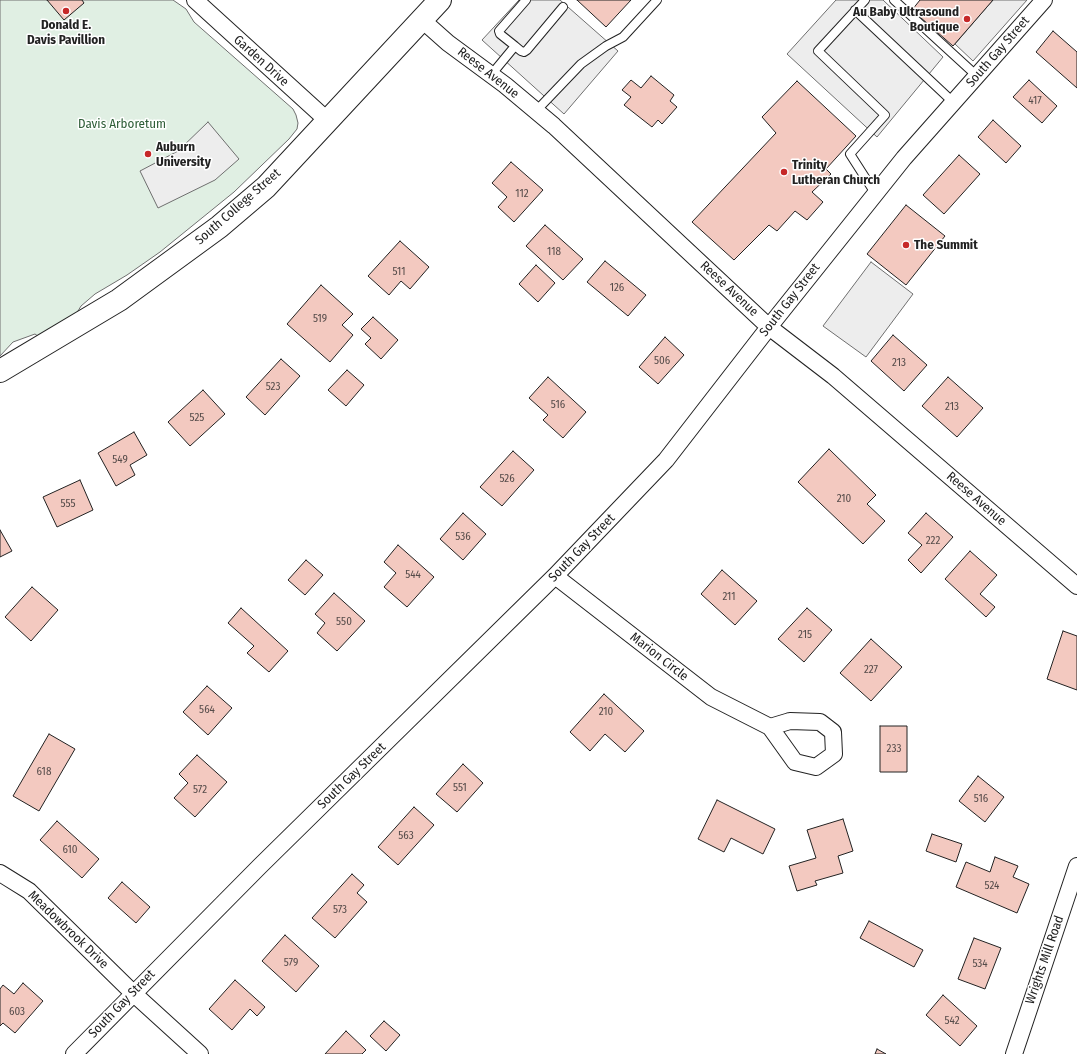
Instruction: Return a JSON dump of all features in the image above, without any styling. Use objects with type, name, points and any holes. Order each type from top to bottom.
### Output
[{"type":"main road","name":"South College Street","points":[[0,371],[119,300],[219,227],[266,186],[440,0]]},
{"type":"street","name":"Garden Drive","points":[[194,0],[328,121]]},
{"type":"street","name":"South Gay Street","points":[[74,1054],[260,866],[555,576],[666,460],[769,327],[904,158],[1044,0]]},
{"type":"street","name":"Reese Avenue","points":[[421,20],[554,126],[769,327],[833,376],[1077,586]]},
{"type":"street","name":"Marion Circle","points":[[555,576],[711,697],[770,727]]},
{"type":"street","name":"Wrights Mill Road","points":[[1014,1054],[1077,866]]},
{"type":"street","name":"Meadowbrook Drive","points":[[0,873],[29,891],[133,993],[200,1054]]},
{"type":"lane","points":[[526,0],[499,31],[500,34],[524,52],[528,50],[563,7]]},
{"type":"lane","points":[[536,111],[581,64],[606,46],[622,37],[657,0]]},
{"type":"lane","points":[[865,0],[818,51],[885,115],[850,154],[875,194]]},
{"type":"lane","points":[[898,1],[977,76]]},
{"type":"lane","points":[[855,10],[953,102]]},
{"type":"lane","points":[[491,75],[515,46]]},
{"type":"green space","name":"Davis Arboretum","points":[[0,0],[173,0],[186,9],[194,22],[293,109],[298,123],[297,129],[289,139],[234,192],[160,252],[127,275],[95,294],[81,306],[72,321],[46,342],[35,334],[13,342],[0,356]]},
{"type":"shaded area","points":[[519,0],[560,0],[618,51],[564,114],[482,40]]},
{"type":"shaded area","points":[[836,0],[883,0],[943,57],[877,137],[787,54]]},
{"type":"shaded area","points":[[993,0],[1027,0],[973,61],[955,44]]},
{"type":"shaded area","points":[[208,122],[239,159],[215,180],[158,208],[140,171],[178,151]]},
{"type":"shaded area","points":[[871,262],[913,294],[866,357],[823,326]]},
{"type":"building","name":"Donald E. Davis Pavillion","points":[[47,0],[82,0],[84,3],[64,20]]},
{"type":"building","points":[[577,0],[631,0],[606,27]]},
{"type":"building","points":[[920,0],[993,0],[953,46],[912,10]]},
{"type":"building","points":[[1053,31],[1077,52],[1077,88],[1036,52]]},
{"type":"building","points":[[651,76],[674,95],[670,101],[677,107],[662,124],[658,120],[652,127],[624,105],[631,97],[622,90],[631,80],[641,88]]},
{"type":"building","points":[[1029,80],[1057,106],[1042,123],[1013,97]]},
{"type":"building","name":"Trinity Lutheran Church","points":[[797,81],[856,136],[826,169],[831,174],[812,192],[823,202],[807,220],[795,211],[777,231],[769,225],[734,260],[692,222],[776,133],[762,117]]},
{"type":"building","points":[[993,120],[1021,146],[1006,163],[978,137]]},
{"type":"building","points":[[959,155],[980,174],[944,214],[923,195]]},
{"type":"building","points":[[511,162],[543,190],[514,222],[498,207],[507,197],[492,183]]},
{"type":"building","name":"The Summit","points":[[906,205],[945,236],[906,285],[867,254]]},
{"type":"building","points":[[545,225],[583,259],[563,280],[526,246]]},
{"type":"building","points":[[400,241],[429,267],[410,289],[401,281],[389,295],[368,276]]},
{"type":"building","points":[[605,261],[646,295],[628,316],[587,282]]},
{"type":"building","points":[[536,265],[555,283],[538,302],[519,284]]},
{"type":"building","points":[[321,285],[353,314],[342,325],[353,335],[330,362],[287,324]]},
{"type":"building","points":[[373,317],[398,340],[381,359],[365,344],[371,338],[361,329]]},
{"type":"building","points":[[893,335],[927,365],[904,391],[871,361]]},
{"type":"building","points":[[665,337],[684,355],[658,384],[639,367]]},
{"type":"building","points":[[281,359],[300,376],[265,415],[246,397]]},
{"type":"building","points":[[347,370],[364,385],[346,406],[328,390]]},
{"type":"building","points":[[548,377],[586,412],[563,438],[543,420],[548,415],[529,398]]},
{"type":"building","points":[[948,377],[983,408],[957,437],[922,406]]},
{"type":"building","points":[[203,390],[225,414],[190,446],[168,422]]},
{"type":"building","points":[[134,432],[147,455],[130,465],[135,475],[116,486],[98,453]]},
{"type":"building","points":[[829,449],[876,495],[867,504],[885,521],[863,544],[798,482]]},
{"type":"building","points":[[513,451],[534,470],[502,506],[480,487]]},
{"type":"building","points":[[80,480],[93,510],[57,527],[43,497]]},
{"type":"building","points":[[463,513],[486,534],[463,560],[440,539]]},
{"type":"building","points":[[926,513],[953,537],[921,573],[908,560],[922,545],[908,533]]},
{"type":"building","points":[[0,530],[12,551],[0,557]]},
{"type":"building","points":[[398,545],[434,577],[407,607],[384,587],[396,573],[384,562]]},
{"type":"building","points":[[970,551],[997,575],[980,594],[995,607],[986,617],[945,579]]},
{"type":"building","points":[[306,560],[323,575],[305,595],[288,580]]},
{"type":"building","points":[[722,570],[757,601],[735,625],[701,594]]},
{"type":"building","points":[[32,587],[58,610],[31,641],[5,617]]},
{"type":"building","points":[[334,593],[365,621],[337,651],[317,633],[325,623],[315,614]]},
{"type":"building","points":[[241,608],[288,651],[269,672],[247,653],[254,646],[228,623]]},
{"type":"building","points":[[807,608],[832,630],[804,662],[778,639]]},
{"type":"building","points":[[1063,631],[1077,636],[1077,690],[1047,679]]},
{"type":"building","points":[[871,639],[902,667],[871,701],[840,673]]},
{"type":"building","points":[[207,686],[232,708],[208,735],[183,712]]},
{"type":"building","points":[[604,694],[644,731],[625,752],[605,734],[590,751],[570,732]]},
{"type":"building","points":[[880,726],[907,726],[907,772],[880,772]]},
{"type":"building","points":[[49,734],[75,749],[39,811],[13,796]]},
{"type":"building","points":[[197,755],[227,782],[195,817],[174,798],[188,783],[179,774]]},
{"type":"building","points":[[463,764],[483,783],[457,812],[436,794]]},
{"type":"building","points":[[978,776],[1004,797],[985,822],[959,801]]},
{"type":"building","points":[[717,800],[775,829],[763,854],[731,838],[724,852],[698,839]]},
{"type":"building","points":[[414,807],[434,825],[398,865],[378,847]]},
{"type":"building","points":[[843,819],[853,851],[838,856],[843,873],[815,881],[817,885],[797,891],[789,866],[816,858],[807,830]]},
{"type":"building","points":[[57,821],[99,859],[82,878],[40,840]]},
{"type":"building","points":[[932,834],[962,844],[956,862],[926,851]]},
{"type":"building","points":[[995,857],[1018,866],[1013,877],[1029,884],[1017,913],[956,887],[966,862],[990,872]]},
{"type":"building","points":[[352,874],[364,885],[357,893],[367,902],[335,938],[312,918]]},
{"type":"building","points":[[122,882],[150,907],[136,923],[108,898]]},
{"type":"building","points":[[869,921],[923,950],[914,967],[860,938]]},
{"type":"building","points":[[285,935],[319,966],[296,992],[262,961]]},
{"type":"building","points":[[974,938],[1001,948],[985,989],[958,979]]},
{"type":"building","points":[[235,980],[265,1007],[257,1016],[250,1009],[232,1030],[209,1009]]},
{"type":"building","points":[[23,983],[43,1001],[15,1033],[3,1023],[0,1026],[0,989],[3,985],[14,994]]},
{"type":"building","points":[[943,995],[977,1026],[960,1046],[926,1015]]},
{"type":"building","points":[[384,1021],[400,1035],[386,1051],[370,1036]]},
{"type":"building","points":[[346,1031],[366,1050],[362,1054],[325,1054]]},
{"type":"building","points":[[877,1049],[886,1054],[875,1054]]},
{"type":"place","name":"Donald E. Davis Pavillion","points":[[66,11]]},
{"type":"place","name":"Au Baby Ultrasound Boutique","points":[[967,19]]},
{"type":"place","name":"Auburn University","points":[[148,154]]},
{"type":"place","name":"Trinity Lutheran Church","points":[[784,172]]},
{"type":"place","name":"The Summit","points":[[906,245]]}]
